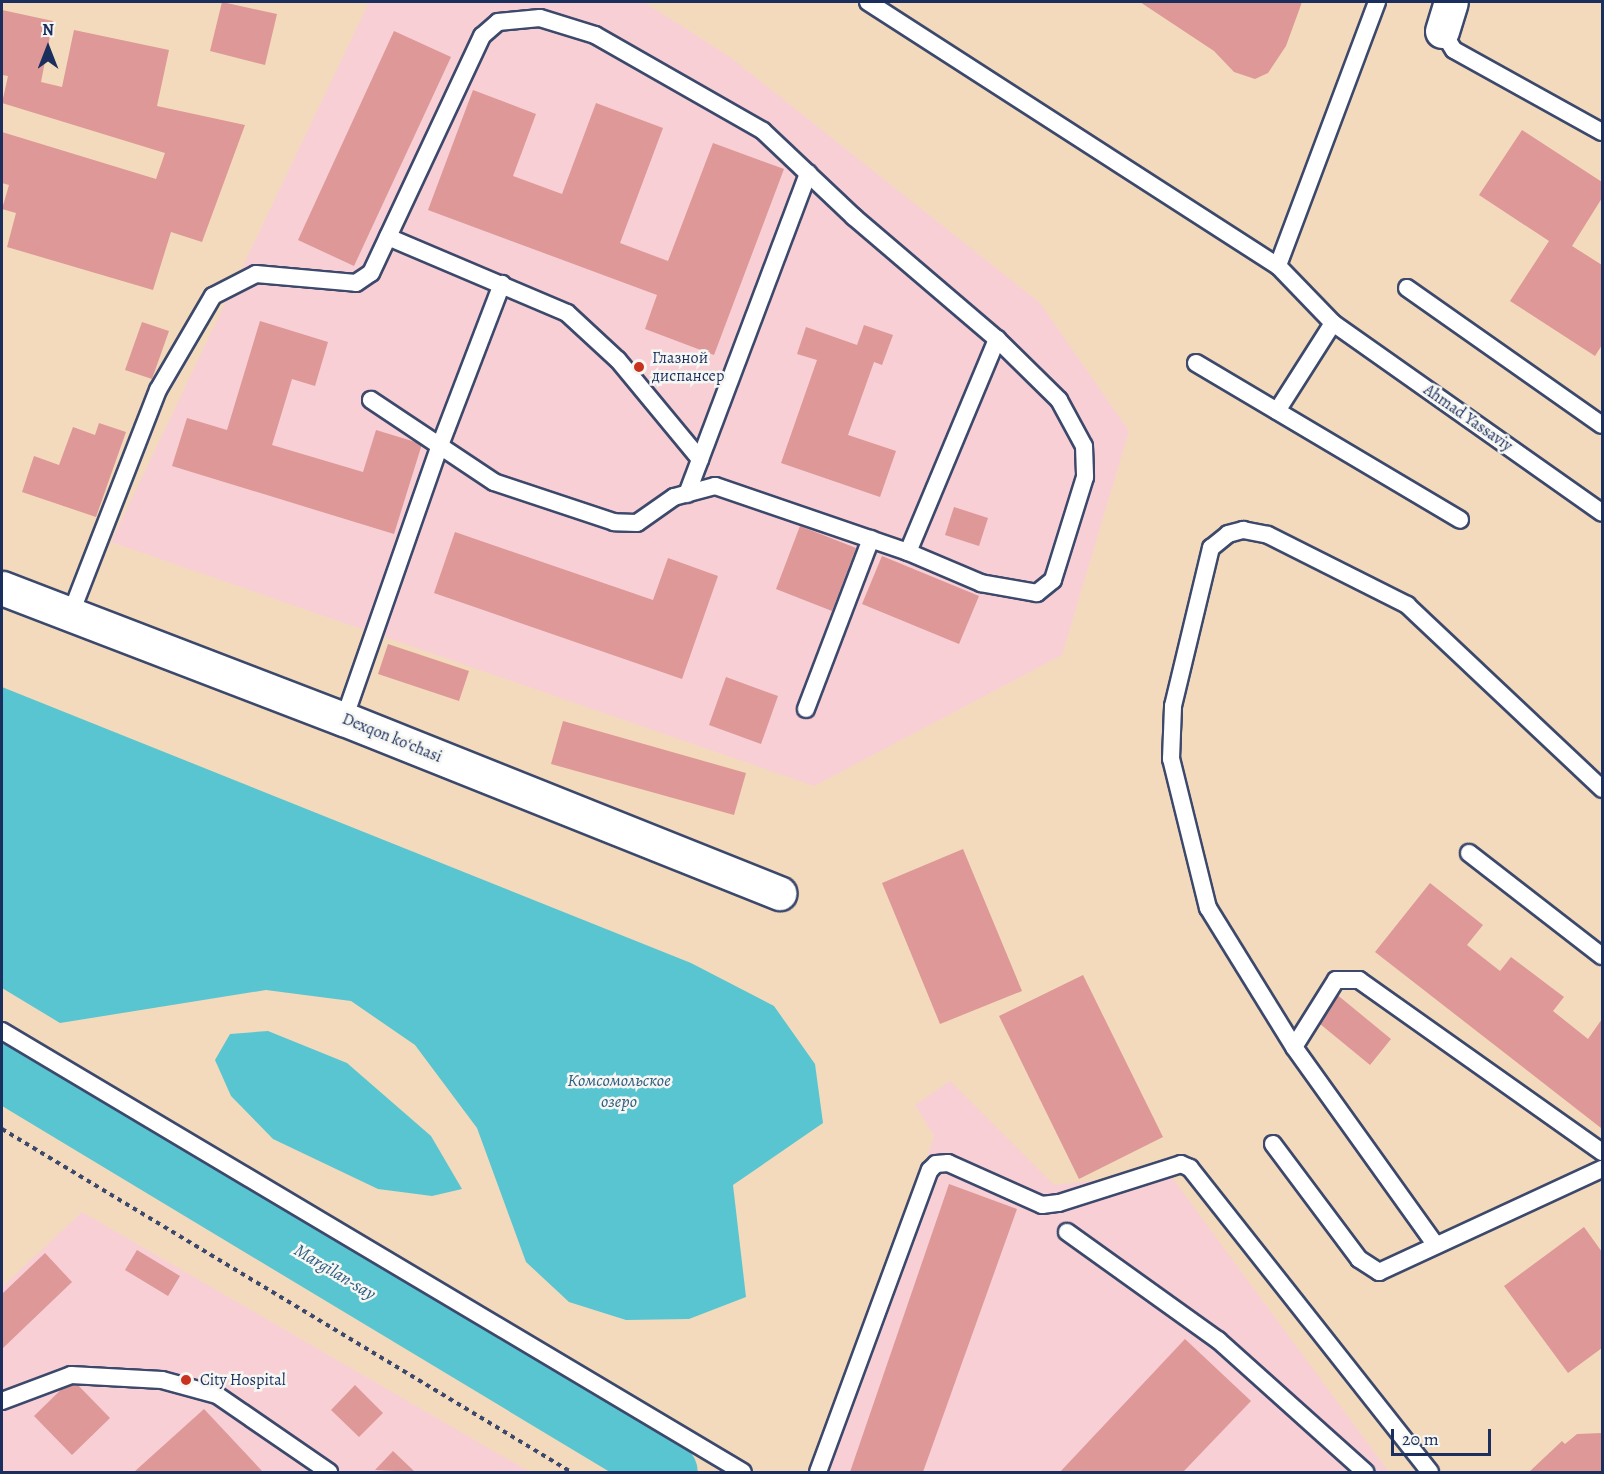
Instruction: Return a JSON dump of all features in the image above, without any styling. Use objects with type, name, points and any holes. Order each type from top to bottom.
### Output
[{"type":"street","name":"Dexqon koʻchasi","points":[[2,588],[344,719],[780,893]]},
{"type":"lane","name":"Ahmad Yassaviy","points":[[868,2],[1278,266],[1333,323],[1602,513]]},
{"type":"lane","points":[[1278,266],[1377,2]]},
{"type":"lane","points":[[1447,16],[1454,50],[1602,132]]},
{"type":"lane","points":[[71,613],[158,390],[213,296],[256,274],[357,283],[371,273],[482,36],[498,22],[540,18],[595,35],[763,131],[997,339],[1059,400],[1084,446],[1085,477],[1053,580],[1037,593],[981,583],[908,552],[715,486],[674,497],[637,523],[614,522],[494,482],[439,448],[371,400]]},
{"type":"lane","points":[[687,494],[808,173]]},
{"type":"lane","points":[[388,237],[567,314],[618,360],[700,459]]},
{"type":"lane","points":[[344,719],[439,448],[502,285]]},
{"type":"lane","points":[[1407,288],[1602,425]]},
{"type":"lane","points":[[1277,411],[1333,323]]},
{"type":"lane","points":[[908,552],[997,339]]},
{"type":"lane","points":[[1196,363],[1460,520]]},
{"type":"lane","points":[[1435,1244],[1294,1047],[1208,908],[1172,759],[1173,706],[1211,548],[1228,534],[1243,531],[1268,535],[1407,605],[1602,789]]},
{"type":"lane","points":[[806,709],[871,539]]},
{"type":"lane","points":[[1469,853],[1602,956]]},
{"type":"lane","points":[[1294,1047],[1336,980],[1359,980],[1602,1152]]},
{"type":"lane","points":[[2,1031],[743,1473]]},
{"type":"lane","points":[[1273,1144],[1359,1259],[1379,1272],[1435,1244],[1602,1169]]},
{"type":"lane","points":[[818,1473],[930,1170],[936,1164],[948,1163],[1042,1205],[1059,1203],[1181,1164],[1190,1168],[1430,1473]]},
{"type":"lane","points":[[1067,1232],[1218,1340],[1297,1407],[1365,1473]]},
{"type":"lane","points":[[2,1401],[71,1375],[162,1380],[217,1395],[329,1473]]},
{"type":"path","points":[[2,1129],[571,1473]]},
{"type":"shaded area","name":"Глазной диспансер","points":[[369,2],[644,2],[730,57],[1040,303],[1129,431],[1062,655],[814,786],[111,542]]},
{"type":"shaded area","points":[[950,1081],[1054,1185],[1168,1172],[1389,1472],[829,1472],[934,1136],[915,1105]]},
{"type":"shaded area","name":"City Hospital","points":[[82,1212],[530,1472],[2,1472],[2,1287]]},
{"type":"water","name":"Комсомольское озеро","points":[[2,687],[691,963],[774,1006],[815,1064],[823,1123],[733,1185],[746,1297],[689,1319],[626,1320],[569,1302],[526,1262],[477,1128],[415,1045],[351,1001],[266,990],[60,1023],[2,988]]},
{"type":"water","points":[[268,1031],[347,1063],[431,1136],[462,1189],[432,1196],[378,1189],[273,1139],[231,1096],[215,1060],[230,1034]]},
{"type":"building","points":[[222,2],[277,14],[265,65],[210,51]]},
{"type":"building","points":[[1140,2],[1302,2],[1286,46],[1268,73],[1255,79],[1234,72],[1214,51]]},
{"type":"building","points":[[2,10],[53,21],[41,82],[62,87],[74,30],[169,50],[157,106],[245,125],[202,242],[171,232],[153,290],[7,247],[16,213],[2,209],[9,185],[2,183],[2,132],[156,179],[165,153],[2,103],[8,76],[2,75]]},
{"type":"building","points":[[394,31],[451,57],[354,266],[298,240]]},
{"type":"building","points":[[473,90],[536,114],[513,176],[562,194],[596,103],[663,128],[620,243],[668,261],[713,143],[784,169],[714,355],[645,329],[657,295],[428,210]]},
{"type":"building","points":[[1522,130],[1602,182],[1602,198],[1572,246],[1602,265],[1602,345],[1595,356],[1510,301],[1549,241],[1479,195]]},
{"type":"building","points":[[260,321],[328,342],[315,386],[292,379],[272,445],[363,472],[376,430],[422,444],[394,534],[172,466],[187,418],[227,430]]},
{"type":"building","points":[[142,322],[169,331],[152,379],[125,370]]},
{"type":"building","points":[[864,325],[893,335],[882,365],[874,362],[848,435],[896,451],[880,497],[781,463],[817,360],[797,354],[806,327],[857,345]]},
{"type":"building","points":[[99,423],[126,432],[96,517],[22,492],[34,456],[59,465],[73,427],[95,435]]},
{"type":"building","points":[[954,507],[988,518],[979,546],[945,535]]},
{"type":"building","points":[[800,526],[856,548],[832,611],[776,589]]},
{"type":"building","points":[[455,532],[653,600],[668,558],[718,576],[682,679],[434,593]]},
{"type":"building","points":[[882,556],[979,596],[959,644],[862,604]]},
{"type":"building","points":[[388,644],[469,671],[459,701],[378,674]]},
{"type":"building","points":[[726,677],[778,696],[761,744],[709,725]]},
{"type":"building","points":[[563,721],[746,773],[734,815],[551,764]]},
{"type":"building","points":[[963,849],[1022,991],[940,1024],[882,883]]},
{"type":"building","points":[[1430,883],[1483,925],[1467,945],[1500,971],[1511,957],[1564,997],[1553,1011],[1588,1039],[1602,1019],[1601,1128],[1375,952]]},
{"type":"building","points":[[1083,975],[1163,1137],[1079,1179],[999,1016]]},
{"type":"building","points":[[1335,993],[1391,1039],[1370,1065],[1314,1019]]},
{"type":"building","points":[[949,1184],[1017,1209],[923,1472],[850,1472]]},
{"type":"building","points":[[1584,1227],[1602,1252],[1602,1348],[1568,1373],[1504,1286]]},
{"type":"building","points":[[137,1250],[180,1276],[168,1296],[125,1270]]},
{"type":"building","points":[[45,1253],[72,1282],[2,1349],[2,1294]]},
{"type":"building","points":[[1185,1339],[1251,1401],[1183,1472],[1060,1472]]},
{"type":"building","points":[[72,1379],[110,1418],[72,1455],[34,1416]]},
{"type":"building","points":[[355,1385],[383,1413],[359,1437],[331,1410]]},
{"type":"building","points":[[204,1409],[263,1472],[134,1472]]},
{"type":"building","points":[[1602,1433],[1602,1472],[1529,1472],[1562,1441],[1565,1444],[1577,1434]]},
{"type":"building","points":[[393,1451],[415,1472],[375,1470]]},
{"type":"waterway","name":"Margilan-say","points":[[2,1071],[668,1472]]},
{"type":"place","name":"Глазной диспансер","points":[[639,367]]},
{"type":"place","name":"City Hospital","points":[[186,1380]]}]
